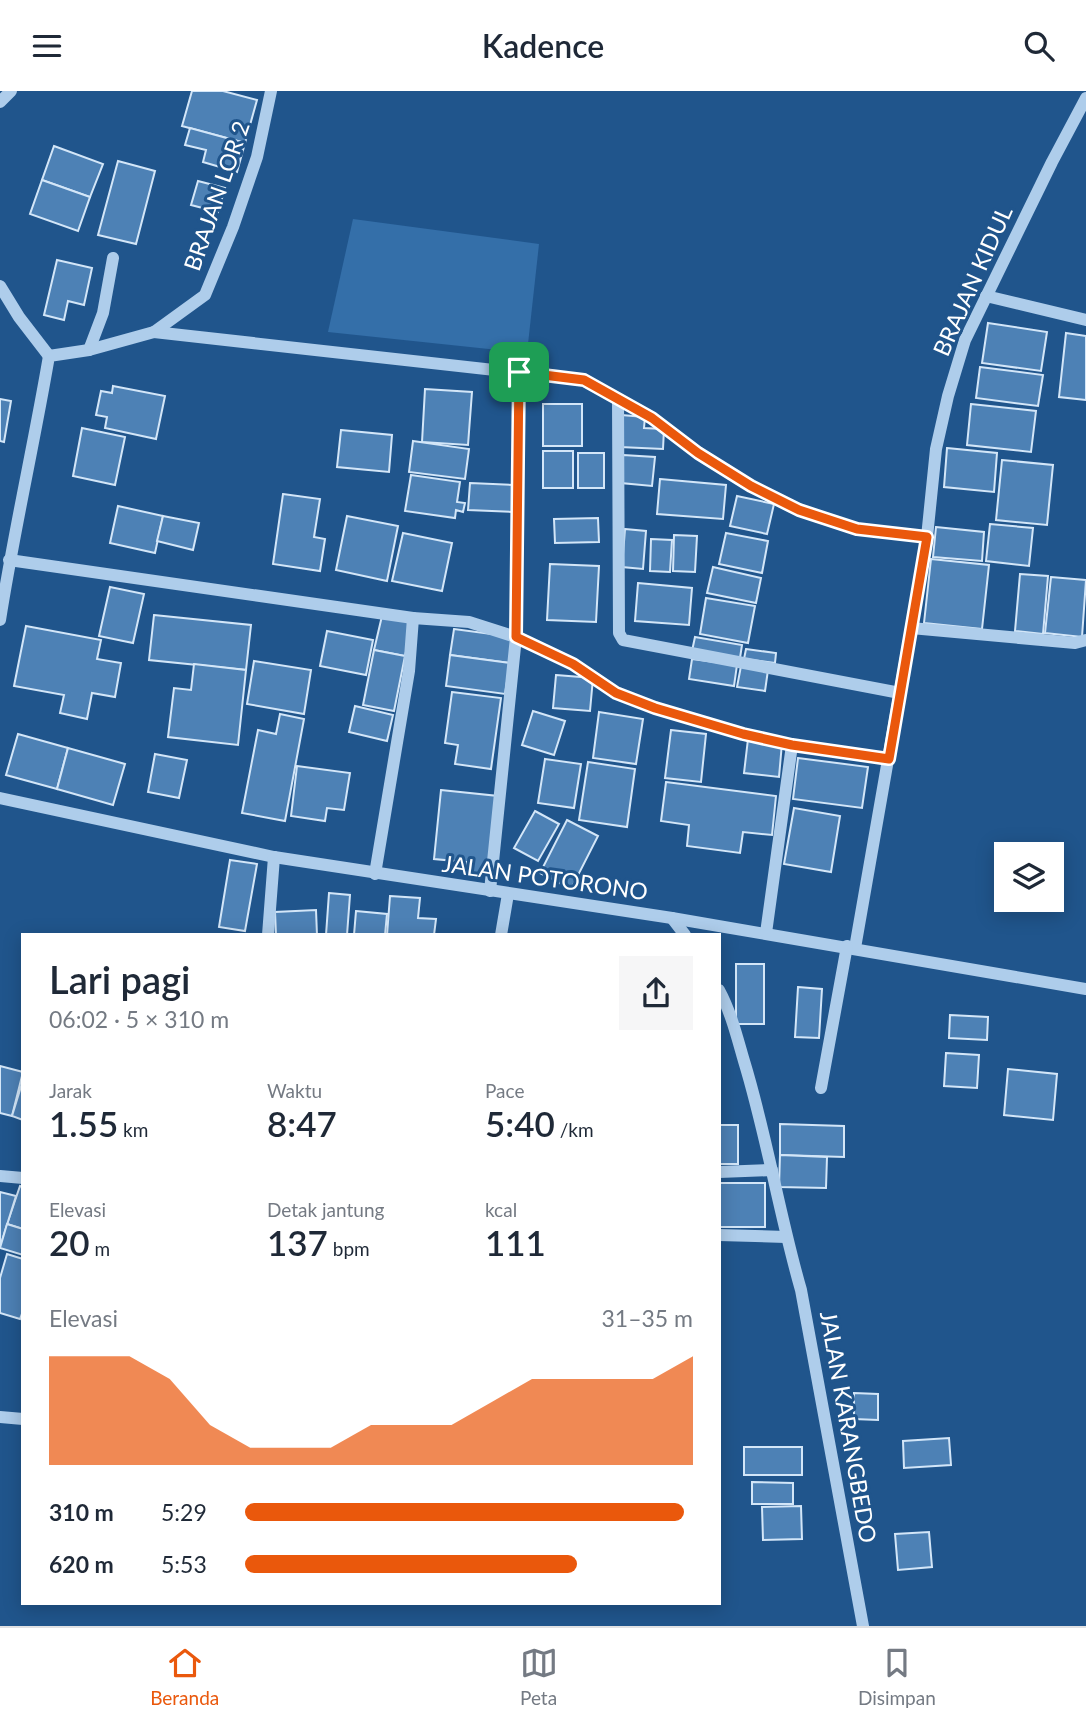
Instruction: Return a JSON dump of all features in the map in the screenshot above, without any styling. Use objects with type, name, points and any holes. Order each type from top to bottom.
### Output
[{"type":"street","points":[[0,102],[11,91]]},
{"type":"street","name":"BRAJAN LOR 2","points":[[49,356],[89,350],[154,333],[205,295],[233,227],[257,157],[271,91]]},
{"type":"street","name":"BRAJAN KIDUL","points":[[821,1088],[889,759],[927,537],[936,449],[948,395],[965,339],[1086,98]]},
{"type":"street","points":[[89,350],[103,313],[113,258]]},
{"type":"street","points":[[0,286],[19,317],[49,356],[0,619]]},
{"type":"street","points":[[986,296],[1086,320]]},
{"type":"street","points":[[154,333],[584,380],[652,418],[698,453],[751,486],[799,510],[857,529],[927,537]]},
{"type":"street","points":[[490,891],[516,637],[519,372]]},
{"type":"street","points":[[618,399],[619,633],[623,640],[900,693]]},
{"type":"street","points":[[9,560],[414,618],[469,622],[516,637],[573,664],[616,693],[655,708],[743,734],[792,745],[889,759]]},
{"type":"street","points":[[375,874],[409,670],[414,618]]},
{"type":"street","points":[[911,628],[1074,643],[1086,641]]},
{"type":"street","points":[[766,933],[792,745]]},
{"type":"street","name":"JALAN POTORONO","points":[[0,798],[274,857],[766,933],[1086,989]]},
{"type":"street","points":[[268,933],[274,857]]},
{"type":"street","points":[[501,933],[508,894]]},
{"type":"street","points":[[672,918],[683,933]]},
{"type":"street","name":"JALAN KARANGBEDO","points":[[721,994],[727,1004],[750,1079],[786,1237],[801,1290],[863,1626]]},
{"type":"street","points":[[721,1172],[772,1170]]},
{"type":"street","points":[[0,1177],[21,1178]]},
{"type":"street","points":[[721,1235],[786,1237]]},
{"type":"street","points":[[0,1417],[21,1419]]},
{"type":"shaded area","points":[[353,219],[539,244],[527,353],[328,332]]},
{"type":"building","points":[[192,91],[223,91],[257,100],[245,143],[182,126]]},
{"type":"building","points":[[190,128],[245,143],[237,172],[203,162],[206,150],[185,145]]},
{"type":"building","points":[[54,146],[103,164],[90,197],[42,180]]},
{"type":"building","points":[[118,161],[155,171],[136,244],[98,235]]},
{"type":"building","points":[[42,180],[90,197],[78,231],[30,214]]},
{"type":"building","points":[[198,181],[225,188],[218,212],[191,205]]},
{"type":"building","points":[[57,260],[92,268],[84,305],[68,301],[64,320],[44,315]]},
{"type":"building","points":[[988,323],[1047,332],[1041,371],[982,363]]},
{"type":"building","points":[[1066,333],[1086,336],[1086,400],[1059,397]]},
{"type":"building","points":[[980,367],[1043,375],[1038,406],[976,398]]},
{"type":"building","points":[[113,386],[165,396],[156,439],[105,428],[107,417],[96,415],[101,391],[112,393]]},
{"type":"building","points":[[425,389],[472,392],[468,445],[422,442]]},
{"type":"building","points":[[0,399],[11,401],[4,442],[0,441]]},
{"type":"building","points":[[543,404],[582,404],[582,446],[543,446]]},
{"type":"building","points":[[971,404],[1036,411],[1031,452],[967,445]]},
{"type":"building","points":[[621,415],[645,417],[644,428],[664,429],[663,449],[620,447]]},
{"type":"building","points":[[82,428],[125,437],[115,485],[73,476]]},
{"type":"building","points":[[341,430],[392,435],[389,472],[337,467]]},
{"type":"building","points":[[413,441],[469,449],[465,479],[409,472]]},
{"type":"building","points":[[947,448],[997,453],[994,492],[944,487]]},
{"type":"building","points":[[543,451],[573,451],[573,488],[543,488]]},
{"type":"building","points":[[578,453],[604,453],[604,488],[578,488]]},
{"type":"building","points":[[623,455],[655,457],[652,486],[621,483]]},
{"type":"building","points":[[1002,460],[1053,465],[1047,525],[996,520]]},
{"type":"building","points":[[411,475],[460,482],[457,502],[465,503],[463,512],[456,510],[455,518],[405,511]]},
{"type":"building","points":[[660,479],[726,485],[723,519],[657,514]]},
{"type":"building","points":[[470,483],[513,485],[513,512],[468,510]]},
{"type":"building","points":[[283,494],[320,499],[314,537],[325,539],[320,571],[273,564]]},
{"type":"building","points":[[737,496],[774,504],[767,534],[730,526]]},
{"type":"building","points":[[118,506],[163,516],[155,553],[110,543]]},
{"type":"building","points":[[163,516],[199,523],[193,550],[157,541]]},
{"type":"building","points":[[347,516],[398,526],[387,581],[336,570]]},
{"type":"building","points":[[598,518],[599,542],[555,543],[554,519]]},
{"type":"building","points":[[990,524],[1033,528],[1029,566],[986,561]]},
{"type":"building","points":[[936,527],[984,532],[982,561],[933,557]]},
{"type":"building","points":[[625,529],[646,531],[643,569],[622,567]]},
{"type":"building","points":[[403,533],[452,543],[442,591],[392,581]]},
{"type":"building","points":[[726,533],[768,541],[762,573],[719,564]]},
{"type":"building","points":[[674,535],[697,536],[695,572],[673,571]]},
{"type":"building","points":[[651,539],[672,540],[670,572],[650,571]]},
{"type":"building","points":[[931,559],[989,565],[982,629],[924,623]]},
{"type":"building","points":[[550,564],[599,566],[596,622],[547,620]]},
{"type":"building","points":[[713,567],[761,578],[756,603],[707,593]]},
{"type":"building","points":[[1020,574],[1048,576],[1043,634],[1015,631]]},
{"type":"building","points":[[1051,577],[1086,580],[1082,637],[1045,633]]},
{"type":"building","points":[[638,583],[692,588],[689,625],[635,621]]},
{"type":"building","points":[[110,587],[144,594],[133,643],[99,636]]},
{"type":"building","points":[[706,598],[755,606],[748,643],[700,634]]},
{"type":"building","points":[[154,615],[251,625],[246,670],[149,660]]},
{"type":"building","points":[[382,616],[413,622],[405,656],[374,650]]},
{"type":"building","points":[[26,626],[101,640],[97,659],[121,663],[115,697],[92,693],[87,719],[60,713],[64,695],[14,686]]},
{"type":"building","points":[[454,629],[513,637],[510,663],[450,655]]},
{"type":"building","points":[[327,631],[373,640],[366,675],[320,666]]},
{"type":"building","points":[[695,637],[742,645],[740,658],[692,651]]},
{"type":"building","points":[[746,649],[776,653],[775,663],[744,659]]},
{"type":"building","points":[[374,650],[405,656],[394,711],[363,705]]},
{"type":"building","points":[[450,655],[510,663],[505,694],[446,686]]},
{"type":"building","points":[[692,659],[737,665],[734,686],[689,679]]},
{"type":"building","points":[[254,661],[311,670],[304,714],[247,704]]},
{"type":"building","points":[[194,664],[246,670],[238,745],[168,737],[174,688],[191,690]]},
{"type":"building","points":[[741,666],[768,670],[765,691],[737,687]]},
{"type":"building","points":[[556,675],[593,678],[590,711],[553,708]]},
{"type":"building","points":[[452,692],[501,698],[491,769],[455,764],[458,745],[445,743]]},
{"type":"building","points":[[355,706],[393,715],[387,741],[349,732]]},
{"type":"building","points":[[533,711],[565,721],[554,755],[522,745]]},
{"type":"building","points":[[599,712],[643,719],[636,764],[593,758]]},
{"type":"building","points":[[280,714],[304,719],[285,821],[242,813],[258,730],[276,734]]},
{"type":"building","points":[[671,730],[706,734],[701,782],[665,778]]},
{"type":"building","points":[[18,734],[68,748],[57,789],[6,775]]},
{"type":"building","points":[[748,739],[782,743],[779,777],[744,773]]},
{"type":"building","points":[[68,748],[125,764],[113,805],[57,789]]},
{"type":"building","points":[[155,754],[187,760],[179,798],[148,792]]},
{"type":"building","points":[[798,758],[868,767],[862,808],[793,799]]},
{"type":"building","points":[[545,759],[581,764],[574,808],[538,803]]},
{"type":"building","points":[[588,762],[635,769],[627,827],[579,820]]},
{"type":"building","points":[[297,766],[350,773],[344,810],[327,808],[325,821],[291,816]]},
{"type":"building","points":[[666,782],[776,796],[772,835],[743,832],[740,853],[687,846],[689,825],[661,821]]},
{"type":"building","points":[[441,790],[498,796],[490,875],[465,873],[466,862],[434,859]]},
{"type":"building","points":[[794,808],[840,816],[831,872],[784,864]]},
{"type":"building","points":[[535,811],[559,824],[538,861],[514,848]]},
{"type":"building","points":[[567,820],[598,836],[571,889],[540,873]]},
{"type":"building","points":[[230,860],[257,864],[245,931],[219,927]]},
{"type":"building","points":[[329,893],[350,895],[347,933],[326,933]]},
{"type":"building","points":[[390,896],[420,898],[418,918],[436,919],[434,933],[387,933]]},
{"type":"building","points":[[316,910],[317,933],[276,933],[275,912]]},
{"type":"building","points":[[356,911],[387,914],[385,933],[354,933]]},
{"type":"building","points":[[736,964],[764,964],[764,1024],[736,1024]]},
{"type":"building","points":[[798,987],[822,989],[819,1038],[795,1037]]},
{"type":"building","points":[[950,1015],[988,1017],[987,1040],[949,1038]]},
{"type":"building","points":[[946,1053],[979,1055],[977,1088],[944,1086]]},
{"type":"building","points":[[0,1066],[21,1071],[21,1080],[12,1116],[0,1113]]},
{"type":"building","points":[[1008,1069],[1057,1074],[1053,1120],[1004,1115]]},
{"type":"building","points":[[21,1087],[21,1119],[12,1116]]},
{"type":"building","points":[[780,1124],[844,1126],[844,1157],[780,1155]]},
{"type":"building","points":[[721,1125],[738,1125],[738,1164],[721,1164]]},
{"type":"building","points":[[780,1155],[827,1157],[826,1188],[779,1187]]},
{"type":"building","points":[[721,1183],[765,1183],[765,1227],[721,1227]]},
{"type":"building","points":[[20,1186],[21,1186],[21,1228],[7,1224]]},
{"type":"building","points":[[0,1192],[16,1196],[0,1247]]},
{"type":"building","points":[[7,1224],[21,1228],[21,1254],[0,1248]]},
{"type":"building","points":[[7,1254],[21,1258],[20,1319],[0,1313],[0,1278]]},
{"type":"building","points":[[854,1393],[878,1394],[878,1420],[854,1419]]},
{"type":"building","points":[[949,1438],[951,1465],[904,1468],[903,1441]]},
{"type":"building","points":[[744,1447],[802,1447],[802,1475],[744,1475]]},
{"type":"building","points":[[752,1482],[793,1483],[793,1504],[752,1504]]},
{"type":"building","points":[[801,1506],[802,1539],[763,1540],[762,1507]]},
{"type":"building","points":[[929,1532],[932,1567],[898,1570],[895,1534]]},
{"type":"route","points":[[519,372],[584,380],[652,418],[698,453],[751,486],[799,510],[857,529],[927,537],[889,759],[792,745],[743,734],[655,708],[616,693],[573,664],[516,637],[519,372]]}]
